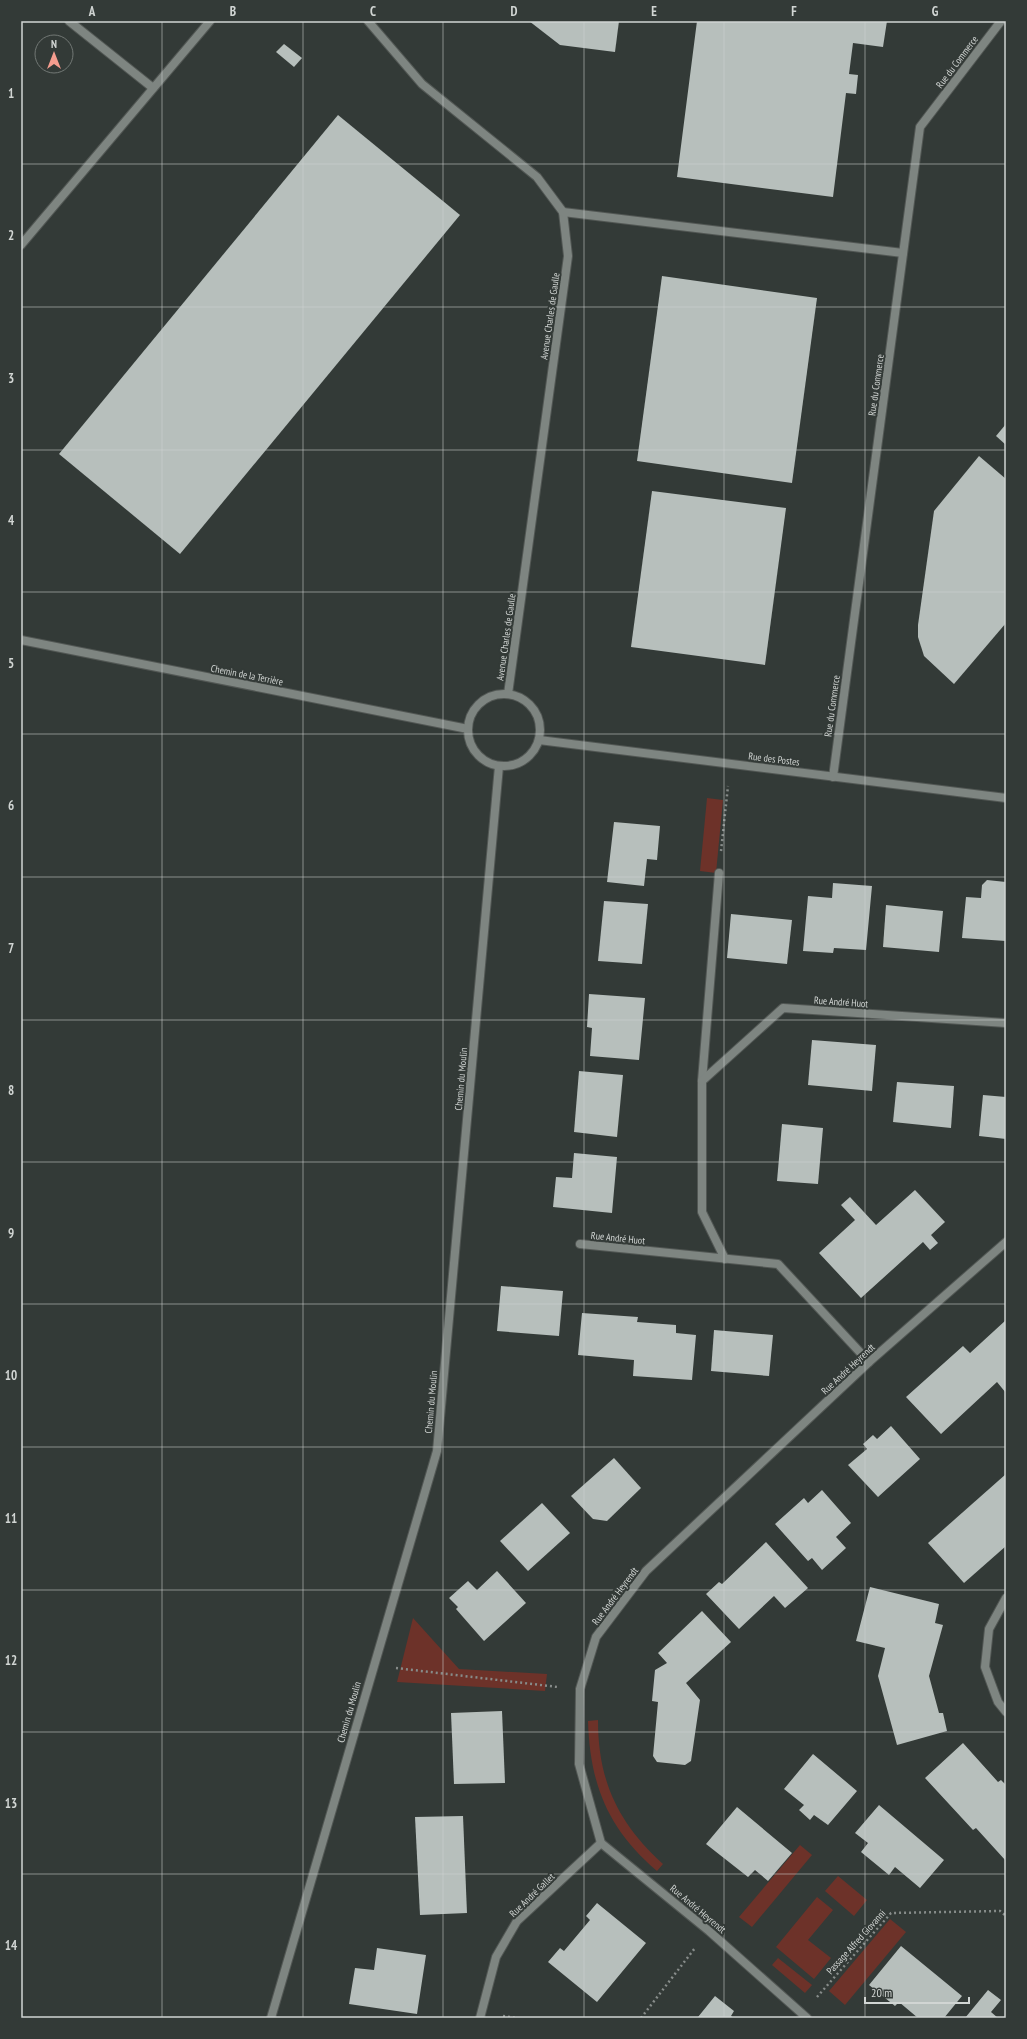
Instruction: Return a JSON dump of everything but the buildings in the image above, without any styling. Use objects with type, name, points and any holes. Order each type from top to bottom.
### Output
[{"type":"street","points":[[69,21],[78,24],[153,88]]},
{"type":"street","points":[[21,246],[210,21]]},
{"type":"street","name":"Avenue Charles de Gaulle","points":[[368,21],[422,84],[537,176],[563,212],[568,256],[508,694]]},
{"type":"street","name":"Rue du Commerce","points":[[833,777],[920,127],[1001,21]]},
{"type":"street","points":[[563,212],[903,253]]},
{"type":"street","name":"Chemin de la Terrière","points":[[21,640],[468,729]]},
{"type":"street","points":[[508,694],[520,698],[530,705],[537,715],[540,728],[539,740],[535,750],[528,758],[509,766],[499,766],[489,763],[480,757],[469,740],[468,729],[470,718],[476,707],[485,700],[496,695],[508,694]]},
{"type":"street","name":"Rue des Postes","points":[[539,740],[1006,798]]},
{"type":"street","name":"Chemin du Moulin","points":[[271,2018],[437,1451],[499,766]]},
{"type":"street","points":[[719,873],[702,1081],[702,1212],[725,1259]]},
{"type":"street","name":"Rue André Huot","points":[[702,1081],[783,1008],[1006,1023]]},
{"type":"street","name":"Rue André Heyrendt","points":[[805,2016],[709,1931],[601,1843],[579,1764],[580,1689],[596,1637],[646,1571],[869,1362],[1006,1242]]},
{"type":"street","name":"Rue André Huot","points":[[580,1244],[778,1264],[869,1362]]},
{"type":"street","points":[[1006,1598],[989,1629],[985,1667],[998,1702],[1006,1712]]},
{"type":"street","name":"Rue André Gallet","points":[[480,2018],[496,1957],[517,1921],[601,1843]]},
{"type":"path","points":[[719,873],[730,764]]},
{"type":"path","points":[[374,1666],[580,1689]]},
{"type":"path","name":"Passage Alfred Giovanni","points":[[805,2016],[891,1913],[1000,1911],[1006,1916]]},
{"type":"path","points":[[641,2018],[709,1931]]},
{"type":"shaded area","points":[[707,798],[723,800],[716,873],[700,871]]},
{"type":"shaded area","points":[[413,1618],[459,1669],[547,1674],[545,1691],[397,1682]]},
{"type":"shaded area","points":[[598,1720],[602,1762],[607,1782],[614,1800],[634,1833],[647,1849],[663,1864],[657,1871],[626,1839],[614,1822],[605,1804],[598,1786],[593,1766],[588,1721]]},
{"type":"shaded area","points":[[800,1845],[812,1855],[752,1927],[739,1917]]},
{"type":"shaded area","points":[[838,1876],[867,1900],[854,1916],[825,1891]]},
{"type":"shaded area","points":[[817,1897],[833,1910],[808,1940],[831,1958],[814,1979],[776,1947]]},
{"type":"shaded area","points":[[890,1919],[906,1932],[845,2005],[829,1991]]},
{"type":"shaded area","points":[[778,1958],[812,1985],[805,1993],[772,1965]]}]
